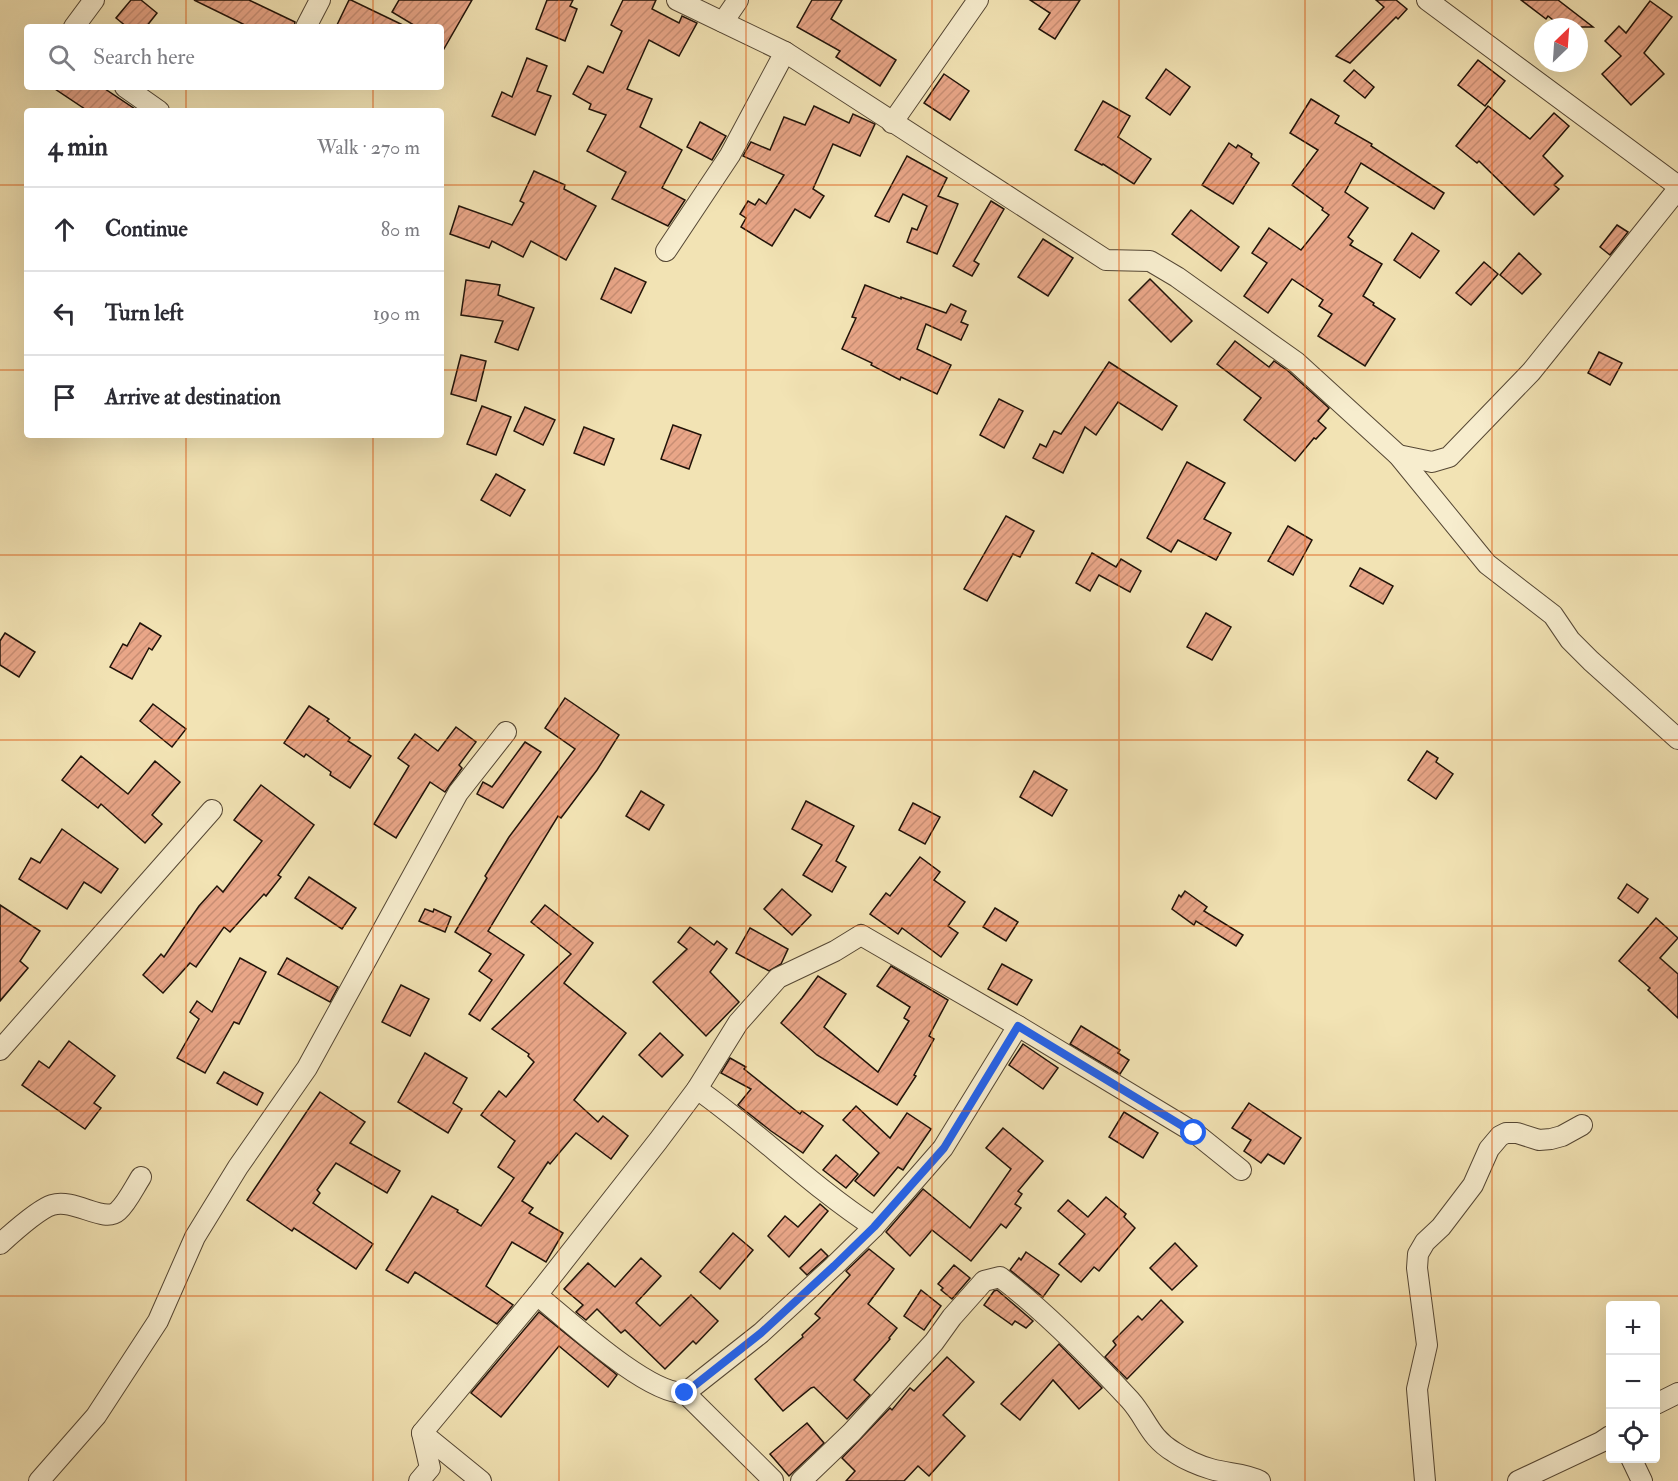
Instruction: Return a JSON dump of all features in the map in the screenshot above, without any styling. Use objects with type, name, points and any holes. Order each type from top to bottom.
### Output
[{"type":"street","points":[[76,24],[94,0]]},
{"type":"street","points":[[308,24],[320,0]]},
{"type":"street","points":[[677,0],[785,52],[1106,260],[1150,261],[1177,277],[1296,362],[1398,455],[1487,564],[1553,615],[1570,640],[1591,661],[1678,739]]},
{"type":"street","points":[[723,22],[738,0]]},
{"type":"street","points":[[892,123],[978,0]]},
{"type":"street","points":[[1398,455],[1432,462],[1449,457],[1531,372],[1678,187],[1427,0]]},
{"type":"street","points":[[666,251],[730,154],[785,52]]},
{"type":"street","points":[[129,90],[155,108]]},
{"type":"street","points":[[39,1481],[96,1416],[158,1321],[195,1237],[238,1167],[307,1068],[458,793],[506,732]]},
{"type":"street","points":[[0,1050],[212,810]]},
{"type":"street","points":[[422,1433],[537,1295],[697,1089],[738,1023],[778,978],[835,951],[861,935],[1018,1026],[1194,1133],[1241,1170]]},
{"type":"street","points":[[537,1295],[610,1354],[651,1383],[677,1394],[685,1393],[761,1333],[874,1227],[944,1148],[1018,1026]]},
{"type":"street","points":[[697,1089],[874,1227]]},
{"type":"street","points":[[1425,1481],[1417,1389],[1427,1344],[1417,1268],[1418,1254],[1425,1242],[1441,1227],[1473,1185],[1489,1149],[1500,1136],[1506,1132],[1539,1140],[1551,1139],[1582,1125]]},
{"type":"street","points":[[0,1244],[24,1223],[52,1205],[74,1204],[104,1216],[112,1215],[119,1210],[141,1177]]},
{"type":"street","points":[[801,1481],[852,1432],[934,1342],[952,1317],[984,1281],[1000,1277],[1043,1312],[1106,1375],[1132,1403],[1151,1433],[1173,1452],[1210,1469],[1260,1481]]},
{"type":"street","points":[[685,1393],[773,1481]]},
{"type":"street","points":[[1660,1402],[1678,1393]]},
{"type":"street","points":[[419,1481],[430,1468],[422,1433]]},
{"type":"street","points":[[422,1433],[481,1481]]},
{"type":"street","points":[[1518,1481],[1606,1439]]},
{"type":"street","points":[[1633,1463],[1642,1481]]},
{"type":"building","points":[[131,0],[141,0],[157,13],[148,24],[123,24],[116,18]]},
{"type":"building","points":[[194,0],[249,0],[295,22],[295,24],[243,24]]},
{"type":"building","points":[[351,0],[401,24],[337,24]]},
{"type":"building","points":[[399,0],[472,0],[444,49],[444,24],[412,24],[392,12]]},
{"type":"building","points":[[547,0],[573,0],[570,6],[577,9],[565,41],[536,29]]},
{"type":"building","points":[[623,0],[656,0],[652,9],[679,23],[682,16],[697,23],[679,56],[649,40],[627,89],[652,99],[640,127],[682,150],[662,188],[685,200],[668,226],[612,199],[626,172],[587,151],[606,115],[589,109],[591,104],[573,94],[588,66],[603,73],[622,31],[611,25]]},
{"type":"building","points":[[812,0],[842,0],[831,19],[896,60],[880,86],[836,57],[840,51],[797,27]]},
{"type":"building","points":[[1030,0],[1080,0],[1055,39],[1039,29],[1050,13]]},
{"type":"building","points":[[1376,0],[1396,0],[1407,9],[1350,63],[1336,56],[1384,7]]},
{"type":"building","points":[[1521,0],[1558,0],[1581,18],[1551,18],[1548,16],[1545,18]]},
{"type":"building","points":[[1650,1],[1672,17],[1644,53],[1664,74],[1631,105],[1602,74],[1621,56],[1605,41],[1619,26],[1626,33]]},
{"type":"building","points":[[527,58],[547,66],[537,91],[551,96],[535,135],[492,116],[502,92],[512,97]]},
{"type":"building","points":[[1478,60],[1505,81],[1485,106],[1458,85]]},
{"type":"building","points":[[1166,69],[1190,87],[1170,115],[1146,98]]},
{"type":"building","points":[[1354,70],[1374,87],[1365,98],[1344,81]]},
{"type":"building","points":[[944,74],[969,91],[950,120],[924,103]]},
{"type":"building","points":[[56,90],[106,90],[134,108],[84,108]]},
{"type":"building","points":[[1311,99],[1339,116],[1335,123],[1372,144],[1371,146],[1444,193],[1434,209],[1361,163],[1345,192],[1368,208],[1348,237],[1353,241],[1350,245],[1382,264],[1363,296],[1395,319],[1365,366],[1318,336],[1332,314],[1319,306],[1323,300],[1292,279],[1268,313],[1244,296],[1267,263],[1252,253],[1269,228],[1301,250],[1329,215],[1292,185],[1318,150],[1290,133]]},
{"type":"building","points":[[1103,101],[1130,116],[1118,137],[1151,159],[1134,184],[1103,164],[1075,150]]},
{"type":"building","points":[[814,106],[849,123],[853,114],[875,124],[860,156],[833,144],[813,189],[824,196],[810,218],[795,209],[772,246],[741,227],[746,218],[740,214],[748,201],[755,205],[759,199],[766,204],[784,175],[743,156],[751,142],[770,150],[784,117],[805,125]]},
{"type":"building","points":[[1488,106],[1530,139],[1554,113],[1569,126],[1543,156],[1563,176],[1554,185],[1559,189],[1534,215],[1479,161],[1477,163],[1456,146]]},
{"type":"building","points":[[700,122],[726,136],[712,160],[687,147]]},
{"type":"building","points":[[1229,143],[1236,148],[1238,145],[1252,154],[1251,157],[1259,163],[1233,204],[1202,185]]},
{"type":"building","points":[[907,156],[947,178],[938,196],[958,204],[937,254],[907,242],[912,228],[917,230],[927,206],[903,194],[889,222],[875,216]]},
{"type":"building","points":[[534,171],[565,185],[564,189],[596,206],[566,260],[531,241],[523,257],[492,241],[489,248],[450,234],[459,206],[512,225],[524,203],[520,201]]},
{"type":"building","points":[[991,201],[1004,209],[974,261],[979,264],[972,276],[953,266]]},
{"type":"building","points":[[1191,210],[1239,247],[1221,271],[1172,234]]},
{"type":"building","points":[[1617,225],[1628,232],[1610,255],[1600,247]]},
{"type":"building","points":[[1412,233],[1439,251],[1420,278],[1394,260]]},
{"type":"building","points":[[1043,239],[1073,258],[1048,296],[1018,277]]},
{"type":"building","points":[[1519,253],[1541,274],[1522,294],[1500,275]]},
{"type":"building","points":[[1484,262],[1498,274],[1471,305],[1456,293]]},
{"type":"building","points":[[615,268],[646,282],[631,313],[601,299]]},
{"type":"building","points":[[1150,279],[1192,321],[1171,342],[1129,300]]},
{"type":"building","points":[[466,280],[500,285],[498,295],[534,308],[518,350],[495,342],[503,321],[461,315]]},
{"type":"building","points":[[865,285],[946,313],[951,304],[966,311],[961,322],[968,325],[961,340],[926,324],[917,349],[951,365],[937,394],[901,377],[900,380],[842,349],[856,318],[852,317]]},
{"type":"building","points":[[1235,341],[1269,367],[1274,361],[1329,408],[1318,421],[1326,428],[1316,439],[1314,438],[1295,461],[1244,420],[1261,398],[1217,364]]},
{"type":"building","points":[[1599,352],[1622,363],[1610,385],[1588,373]]},
{"type":"building","points":[[461,355],[486,361],[476,401],[451,394]]},
{"type":"building","points":[[1109,362],[1177,406],[1162,430],[1118,402],[1096,435],[1085,427],[1063,473],[1033,458],[1040,444],[1046,447],[1054,431],[1061,434]]},
{"type":"building","points":[[999,399],[1023,411],[1004,448],[980,435]]},
{"type":"building","points":[[482,406],[511,417],[496,455],[467,444]]},
{"type":"building","points":[[525,407],[555,420],[543,445],[514,431]]},
{"type":"building","points":[[673,425],[701,435],[689,469],[661,459]]},
{"type":"building","points":[[584,427],[614,439],[604,465],[574,453]]},
{"type":"building","points":[[1187,462],[1225,483],[1204,519],[1231,533],[1216,560],[1178,540],[1171,552],[1147,538]]},
{"type":"building","points":[[496,474],[525,490],[510,516],[481,500]]},
{"type":"building","points":[[1006,516],[1034,531],[1020,557],[1013,554],[987,601],[964,589]]},
{"type":"building","points":[[1288,526],[1312,540],[1293,575],[1268,561]]},
{"type":"building","points":[[1092,553],[1116,567],[1121,559],[1141,571],[1130,592],[1099,575],[1090,591],[1076,583]]},
{"type":"building","points":[[1360,568],[1393,586],[1383,604],[1350,586]]},
{"type":"building","points":[[1206,613],[1231,627],[1212,660],[1187,647]]},
{"type":"building","points":[[140,623],[161,636],[152,650],[149,648],[132,679],[110,667],[123,644],[127,646]]},
{"type":"building","points":[[5,633],[35,652],[19,677],[0,665],[0,641]]},
{"type":"building","points":[[565,698],[619,735],[597,770],[561,818],[558,816],[488,931],[524,955],[480,1021],[469,1014],[492,980],[479,971],[491,954],[455,932],[509,837],[575,749],[545,728]]},
{"type":"building","points":[[153,704],[186,729],[172,747],[140,721]]},
{"type":"building","points":[[309,706],[329,719],[327,721],[350,738],[348,741],[371,756],[350,788],[330,775],[331,772],[306,754],[304,757],[284,743]]},
{"type":"building","points":[[456,727],[476,742],[459,765],[462,768],[445,792],[430,782],[396,838],[374,824],[409,766],[398,758],[415,734],[438,751]]},
{"type":"building","points":[[525,742],[541,752],[503,808],[477,794],[483,782],[492,787]]},
{"type":"building","points":[[1427,751],[1438,758],[1436,762],[1453,774],[1436,799],[1408,780]]},
{"type":"building","points":[[81,756],[128,794],[155,761],[180,782],[152,815],[162,824],[145,843],[101,804],[98,808],[62,780]]},
{"type":"building","points":[[1034,771],[1067,790],[1052,816],[1020,797]]},
{"type":"building","points":[[261,785],[314,825],[278,875],[281,877],[266,896],[264,894],[230,932],[224,927],[196,967],[190,963],[163,993],[143,975],[161,954],[164,957],[199,906],[217,886],[223,892],[262,841],[234,820]]},
{"type":"building","points":[[641,791],[664,805],[649,830],[626,816]]},
{"type":"building","points":[[806,801],[854,826],[836,861],[846,867],[832,892],[803,875],[822,845],[792,829]]},
{"type":"building","points":[[913,803],[940,817],[925,844],[899,830]]},
{"type":"building","points":[[62,829],[118,869],[101,893],[84,882],[67,909],[19,879],[31,858],[40,863]]},
{"type":"building","points":[[920,857],[940,872],[934,880],[965,902],[948,926],[958,933],[941,957],[902,928],[898,934],[870,914],[886,893],[890,896]]},
{"type":"building","points":[[309,877],[356,908],[342,929],[295,898]]},
{"type":"building","points":[[1627,884],[1648,899],[1638,913],[1618,898]]},
{"type":"building","points":[[782,889],[811,915],[792,935],[764,909]]},
{"type":"building","points":[[1185,891],[1207,907],[1204,911],[1243,935],[1236,946],[1196,921],[1194,925],[1172,909],[1179,895],[1181,897]]},
{"type":"building","points":[[0,905],[40,931],[20,961],[28,968],[0,1001]]},
{"type":"building","points":[[545,905],[593,943],[564,983],[626,1033],[574,1100],[598,1122],[603,1116],[628,1136],[611,1159],[576,1133],[550,1164],[548,1162],[522,1201],[533,1208],[529,1213],[563,1233],[546,1262],[512,1242],[486,1286],[513,1305],[497,1324],[415,1272],[408,1283],[386,1270],[432,1196],[481,1226],[514,1178],[498,1167],[515,1141],[481,1115],[499,1091],[506,1097],[534,1062],[528,1056],[529,1054],[492,1029],[571,954],[531,922]]},
{"type":"building","points":[[995,908],[1018,922],[1006,941],[983,927]]},
{"type":"building","points":[[425,909],[433,912],[434,909],[451,917],[445,932],[419,921]]},
{"type":"building","points":[[1656,918],[1678,938],[1660,958],[1678,974],[1678,1018],[1648,990],[1650,988],[1619,961]]},
{"type":"building","points":[[690,927],[714,945],[717,941],[727,949],[710,972],[739,1002],[706,1036],[653,982],[687,949],[678,942]]},
{"type":"building","points":[[750,928],[788,949],[781,964],[769,971],[736,953]]},
{"type":"building","points":[[240,958],[266,972],[239,1024],[234,1022],[205,1073],[177,1058],[199,1019],[190,1012],[197,1001],[212,1012]]},
{"type":"building","points":[[287,958],[338,987],[330,1002],[278,974]]},
{"type":"building","points":[[1002,964],[1032,980],[1017,1005],[988,989]]},
{"type":"building","points":[[891,966],[948,1000],[929,1036],[934,1039],[914,1075],[916,1076],[897,1105],[817,1055],[781,1023],[818,976],[846,994],[824,1027],[878,1072],[909,1021],[904,1018],[910,1007],[877,986]]},
{"type":"building","points":[[401,985],[429,999],[410,1036],[382,1022]]},
{"type":"building","points":[[1081,1026],[1120,1050],[1118,1053],[1129,1060],[1120,1074],[1070,1044]]},
{"type":"building","points":[[660,1033],[683,1055],[662,1077],[639,1055]]},
{"type":"building","points":[[69,1041],[115,1076],[94,1103],[101,1108],[85,1129],[22,1085],[39,1061],[49,1068]]},
{"type":"building","points":[[1023,1044],[1058,1068],[1043,1089],[1009,1065]]},
{"type":"building","points":[[425,1053],[467,1078],[453,1103],[462,1109],[448,1133],[398,1102]]},
{"type":"building","points":[[730,1058],[746,1067],[744,1069],[800,1114],[802,1111],[823,1126],[803,1153],[738,1105],[751,1089],[721,1073]]},
{"type":"building","points":[[224,1072],[263,1093],[257,1105],[217,1083]]},
{"type":"building","points":[[320,1092],[365,1122],[350,1143],[400,1171],[387,1193],[336,1163],[317,1190],[320,1193],[313,1203],[373,1244],[356,1269],[294,1228],[292,1231],[247,1200]]},
{"type":"building","points":[[1249,1103],[1301,1138],[1284,1164],[1268,1154],[1261,1163],[1244,1151],[1251,1140],[1232,1128]]},
{"type":"building","points":[[856,1106],[890,1138],[907,1113],[931,1129],[903,1170],[898,1167],[874,1196],[855,1181],[879,1153],[843,1120]]},
{"type":"building","points":[[1124,1112],[1158,1133],[1143,1158],[1109,1137]]},
{"type":"building","points":[[1003,1128],[1043,1161],[1018,1191],[1022,1194],[1015,1204],[1021,1208],[1006,1228],[1001,1224],[971,1261],[932,1230],[910,1256],[886,1232],[923,1189],[970,1228],[1011,1169],[986,1148]]},
{"type":"building","points":[[836,1155],[858,1174],[846,1188],[823,1170]]},
{"type":"building","points":[[1106,1197],[1126,1214],[1124,1217],[1135,1228],[1099,1271],[1094,1267],[1081,1282],[1059,1264],[1085,1234],[1058,1211],[1068,1200],[1088,1217]]},
{"type":"building","points":[[820,1204],[828,1211],[789,1257],[768,1236],[785,1216],[798,1227]]},
{"type":"building","points":[[733,1233],[753,1250],[720,1289],[700,1272]]},
{"type":"building","points":[[1175,1243],[1197,1266],[1172,1290],[1150,1268]]},
{"type":"building","points":[[821,1249],[828,1256],[807,1275],[800,1268]]},
{"type":"building","points":[[869,1249],[894,1269],[868,1304],[897,1328],[854,1380],[870,1395],[847,1419],[814,1387],[783,1411],[755,1379],[803,1337],[802,1335],[820,1318],[815,1314],[850,1275],[846,1271]]},
{"type":"building","points":[[1026,1252],[1059,1275],[1043,1297],[1010,1270]]},
{"type":"building","points":[[641,1258],[661,1276],[636,1303],[660,1326],[691,1295],[718,1321],[696,1344],[693,1341],[665,1369],[625,1330],[621,1333],[597,1309],[586,1320],[576,1312],[583,1305],[564,1289],[588,1263],[615,1287]]},
{"type":"building","points":[[954,1265],[970,1278],[952,1299],[941,1290],[943,1288],[938,1284]]},
{"type":"building","points":[[921,1290],[941,1306],[924,1330],[904,1316]]},
{"type":"building","points":[[997,1290],[1033,1321],[1026,1328],[1015,1321],[1012,1325],[984,1305]]},
{"type":"building","points":[[1161,1300],[1183,1322],[1127,1379],[1105,1357],[1116,1345],[1113,1341],[1138,1316],[1142,1320]]},
{"type":"building","points":[[539,1312],[617,1375],[608,1387],[559,1346],[501,1417],[471,1393]]},
{"type":"building","points":[[1059,1344],[1102,1388],[1079,1409],[1053,1380],[1020,1420],[1001,1404]]},
{"type":"building","points":[[947,1357],[974,1382],[943,1415],[965,1436],[929,1476],[918,1466],[904,1481],[846,1481],[855,1471],[842,1458],[890,1408],[892,1410],[910,1388],[914,1391]]},
{"type":"building","points":[[807,1423],[824,1443],[789,1476],[770,1454]]},
{"type":"route","points":[[685,1393],[761,1333],[874,1227],[944,1148],[989,1070],[1018,1026],[1194,1133]]}]
